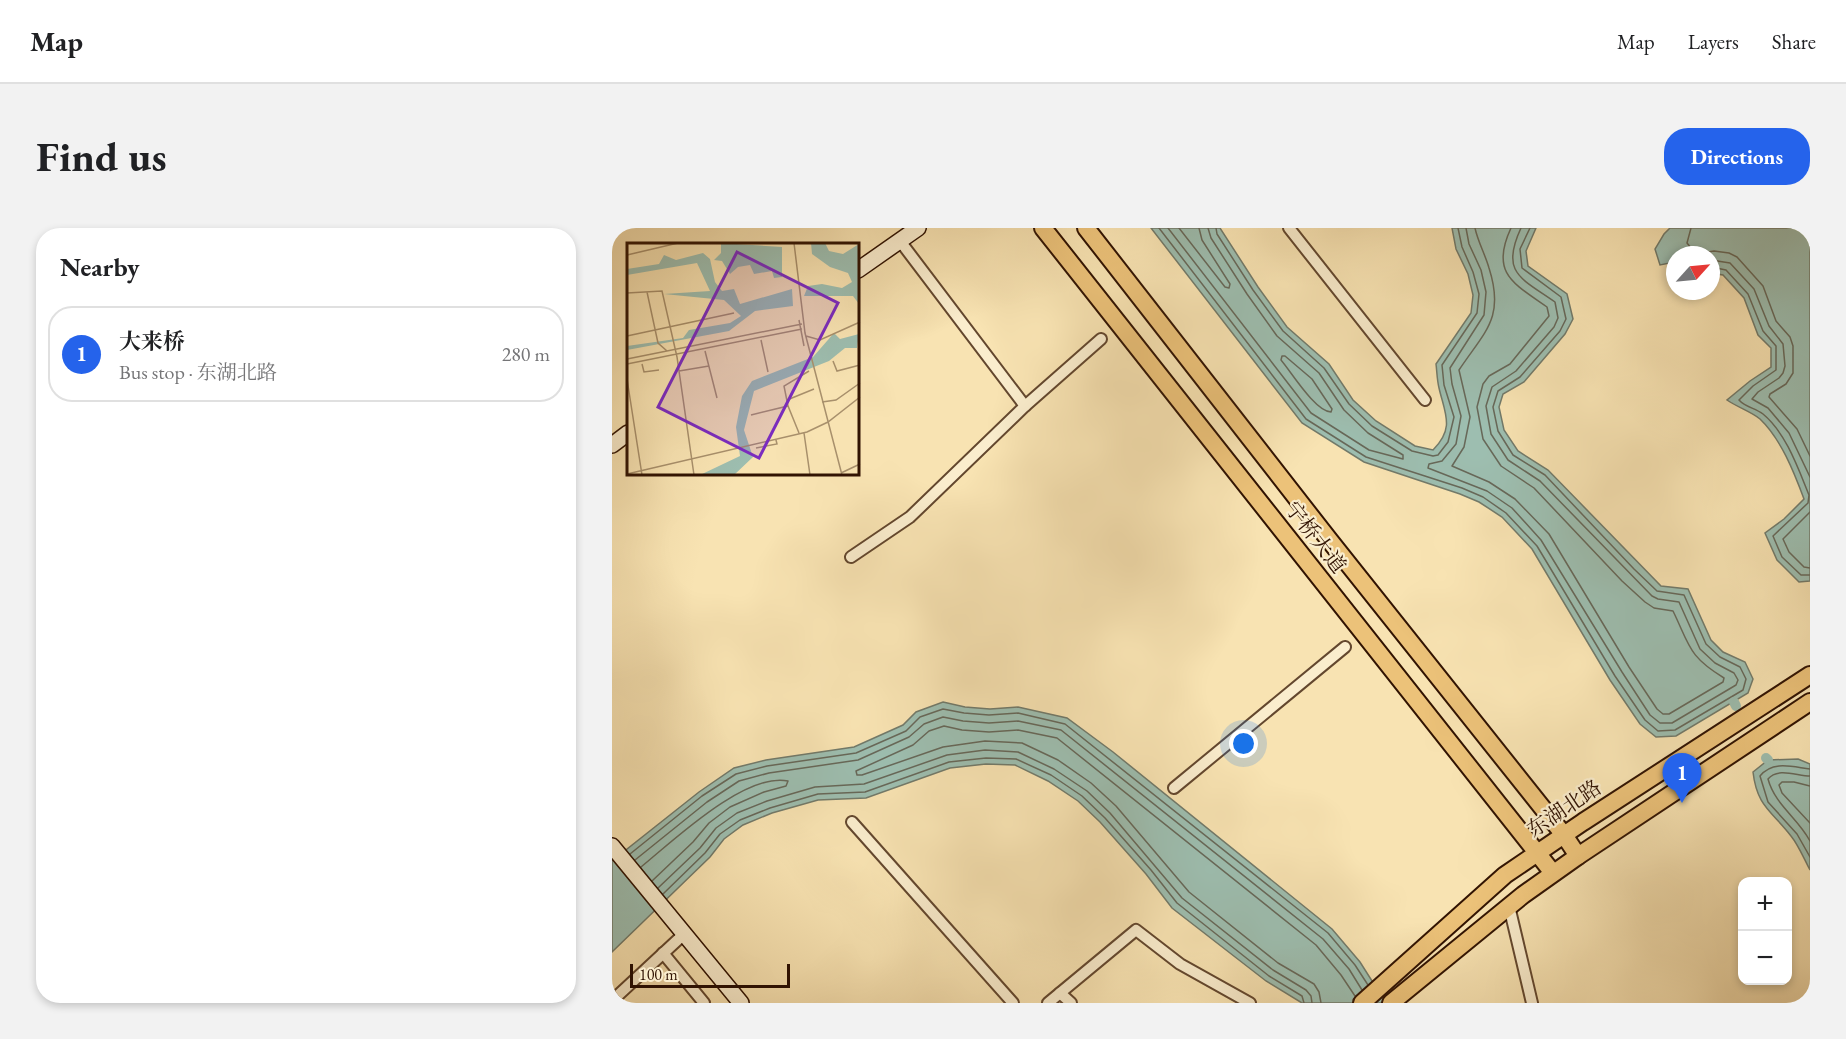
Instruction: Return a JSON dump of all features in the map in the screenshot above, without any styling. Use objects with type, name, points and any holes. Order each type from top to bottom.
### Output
[{"type":"main road","name":"宁桥大道","points":[[1043,228],[1553,873]]},
{"type":"main road","name":"宁桥大道","points":[[1086,228],[1330,541],[1564,835],[1578,856]]},
{"type":"main road","name":"东湖北路","points":[[1362,1003],[1505,876],[1810,675]]},
{"type":"main road","points":[[1391,1003],[1509,906],[1553,873],[1810,702]]},
{"type":"street","points":[[860,269],[918,228]]},
{"type":"street","points":[[1289,228],[1425,400]]},
{"type":"street","points":[[900,241],[1025,406]]},
{"type":"street","points":[[851,557],[910,517],[1025,406],[1101,339]]},
{"type":"street","points":[[612,445],[627,434]]},
{"type":"street","points":[[1174,788],[1345,647]]},
{"type":"street","points":[[852,822],[1013,1003]]},
{"type":"street","points":[[614,848],[741,1003]]},
{"type":"street","points":[[1509,906],[1532,1003]]},
{"type":"street","points":[[615,998],[663,953],[681,930]]},
{"type":"street","points":[[1048,1003],[1136,930],[1180,964],[1250,1003]]},
{"type":"street","points":[[663,953],[704,1003]]},
{"type":"street","points":[[1060,993],[1071,1003]]},
{"type":"water","points":[[1151,228],[1220,228],[1287,327],[1329,364],[1353,400],[1376,421],[1415,446],[1433,450],[1440,442],[1446,428],[1446,413],[1438,385],[1436,364],[1471,313],[1473,295],[1468,274],[1456,249],[1452,228],[1536,228],[1526,251],[1528,266],[1567,294],[1573,319],[1565,334],[1524,382],[1503,394],[1499,407],[1504,430],[1518,451],[1548,470],[1661,586],[1688,589],[1711,640],[1723,652],[1745,662],[1753,679],[1748,693],[1676,736],[1656,737],[1640,724],[1610,680],[1532,549],[1502,517],[1479,502],[1460,494],[1364,462],[1302,423]]},
{"type":"water","points":[[1670,228],[1810,228],[1810,581],[1799,582],[1777,560],[1765,533],[1784,519],[1804,499],[1791,467],[1768,427],[1753,414],[1727,400],[1771,367],[1771,348],[1758,335],[1744,298],[1720,274],[1720,246],[1666,246],[1666,264],[1660,265],[1655,249]]},
{"type":"water","points":[[943,702],[990,709],[1018,707],[1067,718],[1113,752],[1332,929],[1360,962],[1379,992],[1390,1003],[1302,1003],[1266,981],[1172,908],[1146,874],[1078,801],[1048,781],[1015,765],[986,764],[950,768],[866,798],[818,800],[772,813],[743,825],[724,839],[710,857],[612,952],[612,861],[699,792],[734,768],[766,760],[854,747],[903,725],[916,712]]},
{"type":"water","points":[[1798,759],[1810,764],[1810,870],[1794,840],[1766,808],[1758,793],[1753,772],[1768,760]]},
{"type":"waterway","points":[[1734,702],[1736,706]]},
{"type":"place","name":"大来桥","points":[[1682,803]]}]
